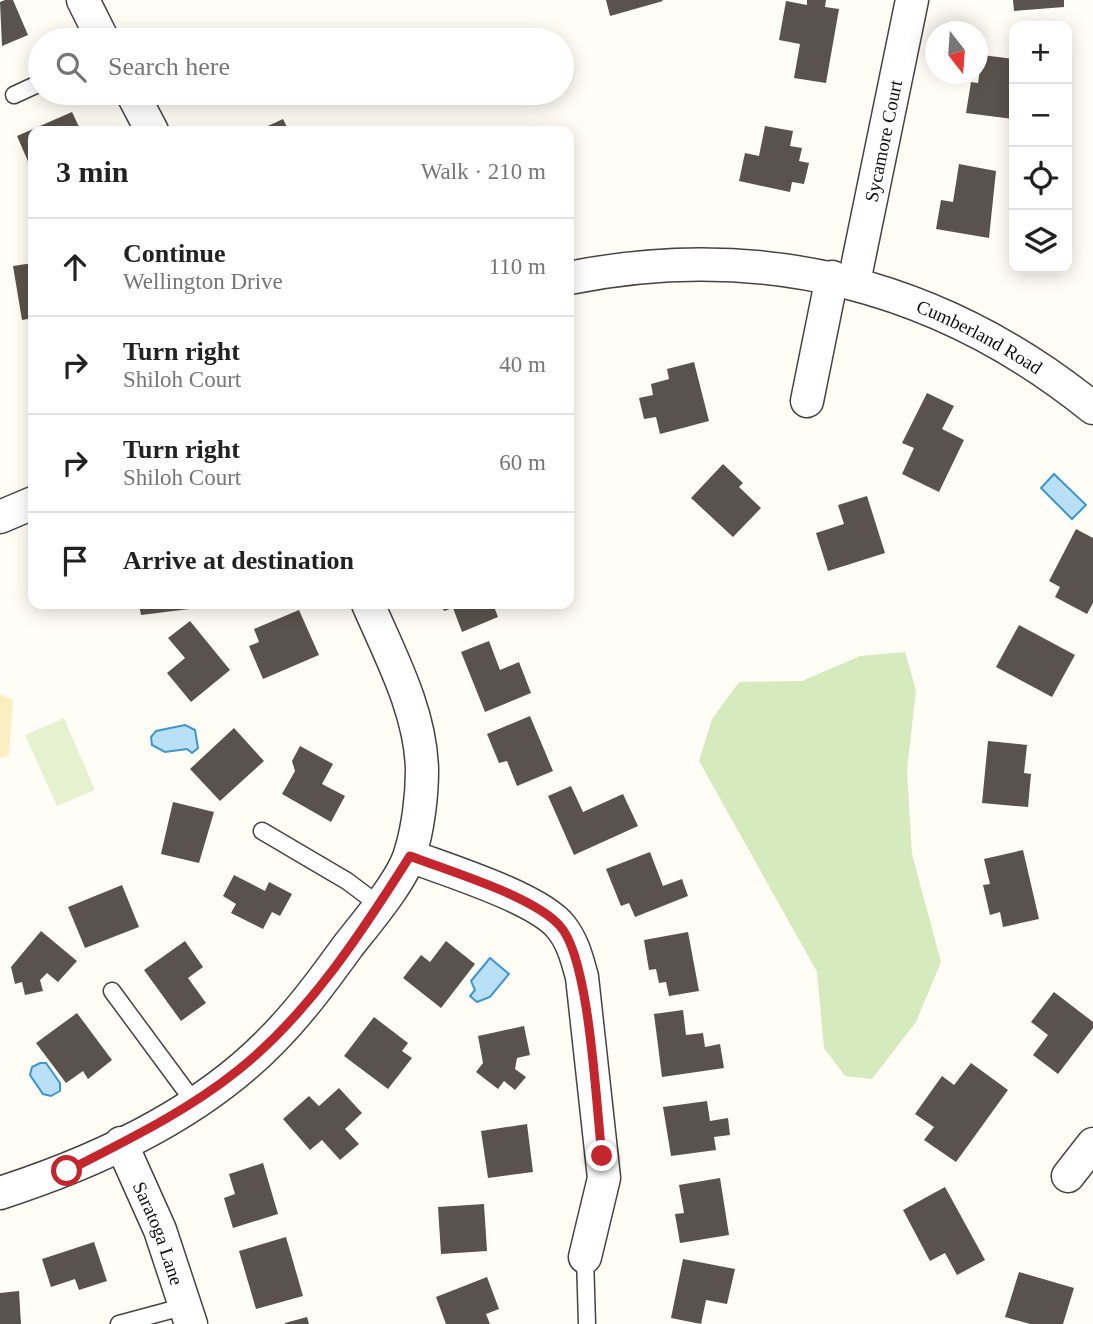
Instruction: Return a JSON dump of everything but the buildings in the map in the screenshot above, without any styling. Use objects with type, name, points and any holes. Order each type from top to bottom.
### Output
[{"type":"street","points":[[83,0],[97,28]]},
{"type":"street","name":"Sycamore Court","points":[[807,401],[843,280],[912,0]]},
{"type":"street","points":[[138,105],[149,126]]},
{"type":"street","name":"Cumberland Road","points":[[574,277],[675,264],[751,267],[843,280],[903,298],[981,332],[1053,376],[1093,408]]},
{"type":"street","points":[[0,517],[28,505]]},
{"type":"street","points":[[0,1193],[67,1171],[194,1102],[270,1043],[298,1012],[379,905],[410,856],[422,768],[415,724],[370,609]]},
{"type":"street","points":[[410,856],[538,908],[560,926],[574,948],[582,977],[604,1178],[585,1257]]},
{"type":"street","name":"Saratoga Lane","points":[[121,1143],[160,1230],[188,1315]]},
{"type":"street","points":[[1068,1176],[1093,1144]]},
{"type":"lane","points":[[14,95],[28,89]]},
{"type":"lane","points":[[262,831],[347,881],[379,905]]},
{"type":"lane","points":[[112,991],[194,1102]]},
{"type":"lane","points":[[585,1257],[587,1324]]},
{"type":"lane","points":[[119,1324],[188,1315]]},
{"type":"green space","points":[[905,652],[916,690],[907,771],[912,854],[941,962],[916,1022],[872,1079],[845,1076],[824,1048],[817,972],[699,761],[712,719],[739,682],[802,681],[860,656]]},
{"type":"green space","points":[[64,718],[95,790],[57,806],[25,735]]},
{"type":"sand","points":[[0,694],[13,700],[9,755],[0,758]]},
{"type":"water","points":[[1054,474],[1086,505],[1072,519],[1041,488]]},
{"type":"water","points":[[185,725],[195,730],[198,748],[192,753],[187,749],[165,752],[152,745],[151,737],[156,731]]},
{"type":"water","points":[[490,958],[509,974],[490,997],[477,1002],[470,996],[475,990],[471,981]]},
{"type":"water","points":[[46,1063],[60,1083],[60,1091],[51,1096],[43,1094],[30,1075],[32,1067]]},
{"type":"route","points":[[67,1171],[194,1102],[237,1072],[270,1043],[298,1012],[379,905],[410,856],[538,908],[560,926],[574,948],[582,977],[602,1156]]}]
